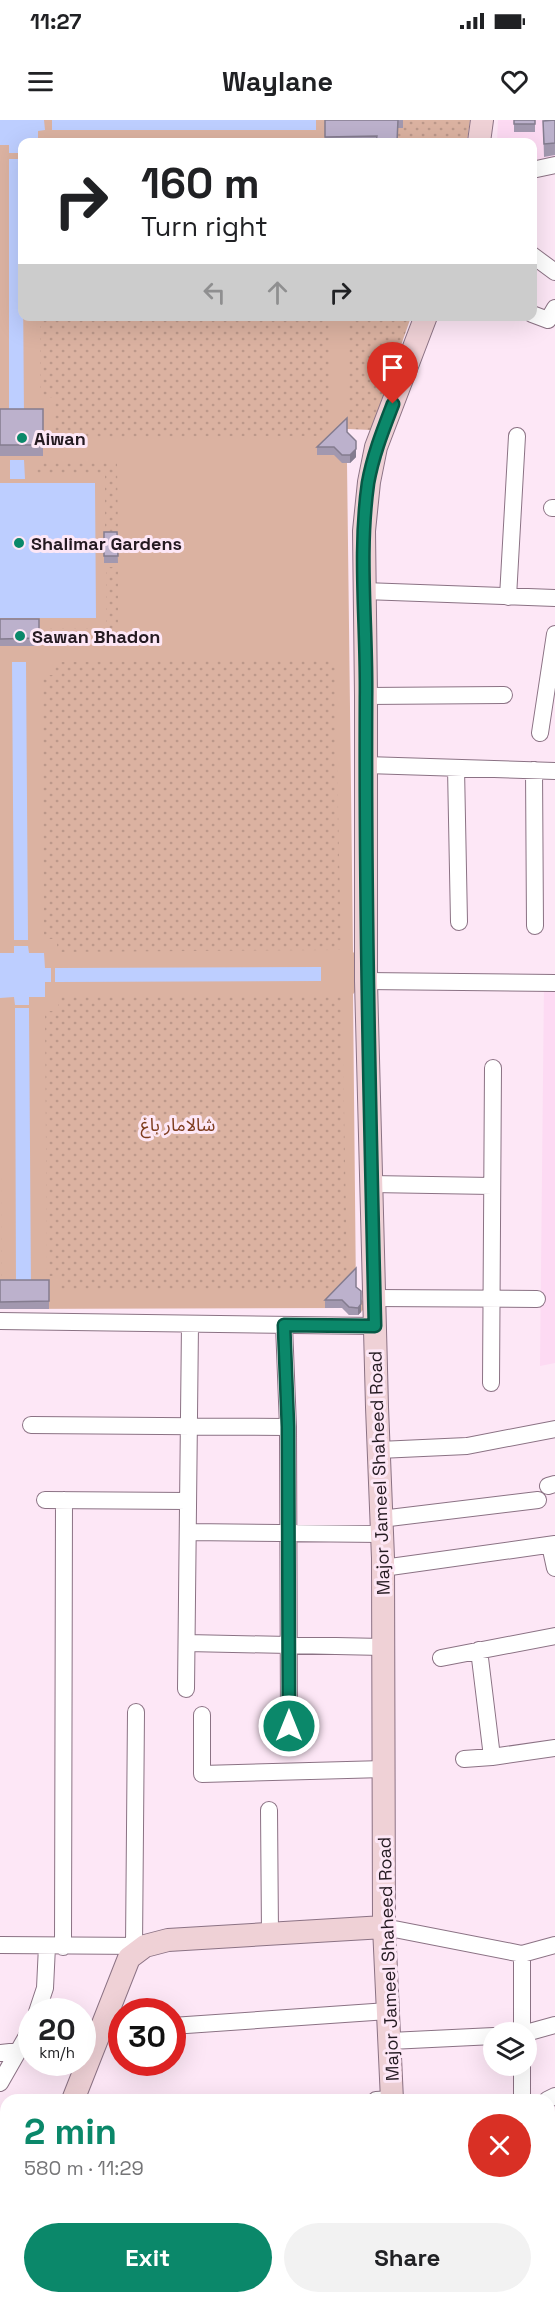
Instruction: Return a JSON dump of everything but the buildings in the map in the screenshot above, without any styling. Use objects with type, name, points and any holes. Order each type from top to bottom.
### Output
[{"type":"street","points":[[480,138],[482,120]]},
{"type":"street","points":[[537,169],[555,165]]},
{"type":"street","points":[[537,259],[555,272]]},
{"type":"street","points":[[537,316],[548,320],[555,308]]},
{"type":"street","name":"Major Jameel Shaheed Road","points":[[387,2094],[390,2042],[384,1927],[383,1568],[366,981],[364,531],[369,482],[376,447],[424,321]]},
{"type":"street","points":[[508,597],[517,436]]},
{"type":"street","points":[[364,591],[555,597]]},
{"type":"street","points":[[540,733],[555,634]]},
{"type":"street","points":[[366,696],[504,695]]},
{"type":"street","points":[[366,765],[555,771]]},
{"type":"street","points":[[456,768],[459,922]]},
{"type":"street","points":[[534,770],[535,926]]},
{"type":"street","points":[[366,981],[555,983]]},
{"type":"street","points":[[490,1383],[493,1068]]},
{"type":"street","points":[[371,1184],[492,1186]]},
{"type":"street","points":[[374,1298],[537,1299]]},
{"type":"street","points":[[0,1322],[375,1326]]},
{"type":"street","points":[[186,1689],[190,1324]]},
{"type":"street","points":[[284,1325],[288,1427],[289,1726]]},
{"type":"street","points":[[31,1425],[288,1427]]},
{"type":"street","points":[[378,1450],[467,1446],[555,1429]]},
{"type":"street","points":[[188,1532],[288,1533],[382,1527],[547,1490]]},
{"type":"street","points":[[45,1500],[188,1501]]},
{"type":"street","points":[[42,1998],[55,1946],[64,1500]]},
{"type":"street","points":[[383,1568],[552,1545],[555,1568]]},
{"type":"street","points":[[441,1658],[555,1636]]},
{"type":"street","points":[[187,1643],[383,1647]]},
{"type":"street","points":[[478,1650],[492,1757]]},
{"type":"street","points":[[75,2094],[129,1958],[139,1946],[136,1712]]},
{"type":"street","points":[[202,1715],[202,1774],[384,1769]]},
{"type":"street","points":[[464,1759],[555,1748]]},
{"type":"street","points":[[269,1810],[270,1934]]},
{"type":"street","points":[[0,1946],[139,1946],[168,1940],[384,1927],[522,1954],[555,1945]]},
{"type":"street","points":[[522,1954],[524,2022]]},
{"type":"street","points":[[186,2025],[388,2011]]},
{"type":"street","points":[[537,2030],[555,2025]]},
{"type":"street","points":[[390,2042],[483,2037]]},
{"type":"street","points":[[0,2053],[18,2051]]},
{"type":"street","points":[[0,2083],[18,2053]]},
{"type":"street","points":[[522,2076],[522,2094]]},
{"type":"shaded area","points":[[498,120],[555,120],[555,161],[537,163],[537,138],[497,138]]},
{"type":"shaded area","points":[[544,983],[555,983],[555,1363],[540,1366]]},
{"type":"green space","name":"شالامار باغ","points":[[0,120],[364,120],[360,138],[18,138],[18,321],[347,321],[347,443],[356,457],[347,463],[353,952],[364,962],[363,984],[353,994],[356,1295],[363,1301],[363,1310],[358,1315],[349,1315],[344,1308],[0,1309]]},
{"type":"green space","points":[[364,120],[470,120],[468,138],[360,138]]},
{"type":"green space","points":[[40,321],[330,321],[331,423],[317,436],[53,437],[53,398],[40,398]]},
{"type":"green space","points":[[347,321],[410,321],[371,430],[347,429]]},
{"type":"green space","points":[[35,461],[117,461],[118,537],[105,537],[105,473],[35,473]]},
{"type":"green space","points":[[106,567],[118,567],[118,641],[48,641],[48,628],[106,628]]},
{"type":"green space","points":[[335,660],[341,950],[57,952],[57,939],[44,939],[42,675],[55,675],[55,662]]},
{"type":"green space","points":[[342,995],[347,1271],[327,1290],[60,1290],[60,1276],[47,1276],[45,1011],[58,1011],[58,997]]},
{"type":"green space","points":[[0,1052],[2,1276],[0,1276]]},
{"type":"water","points":[[0,120],[44,120],[45,130],[38,131],[38,138],[18,138],[18,153],[9,153],[9,145],[0,145]]},
{"type":"water","points":[[52,120],[316,120],[316,130],[52,130]]},
{"type":"water","points":[[9,159],[18,159],[18,321],[23,321],[24,415],[9,415]]},
{"type":"water","points":[[10,460],[24,460],[25,479],[10,479]]},
{"type":"water","points":[[0,483],[95,483],[96,618],[0,618]]},
{"type":"water","points":[[12,662],[26,662],[28,940],[14,940]]},
{"type":"water","points":[[14,946],[28,946],[29,953],[44,953],[45,968],[51,968],[51,982],[45,982],[45,997],[29,997],[29,1005],[15,1005],[14,997],[0,998],[0,953],[14,953]]},
{"type":"water","points":[[321,967],[321,981],[55,982],[55,968]]},
{"type":"water","points":[[15,1008],[29,1008],[31,1288],[16,1288]]},
{"type":"place","name":"Aiwan","points":[[22,438]]},
{"type":"place","name":"Shalimar Gardens","points":[[19,543]]},
{"type":"place","name":"Sawan Bhadon","points":[[20,636]]},
{"type":"route","points":[[289,1726],[288,1427],[284,1325],[375,1326],[366,981],[364,531],[369,482],[376,447],[393,404]]}]
